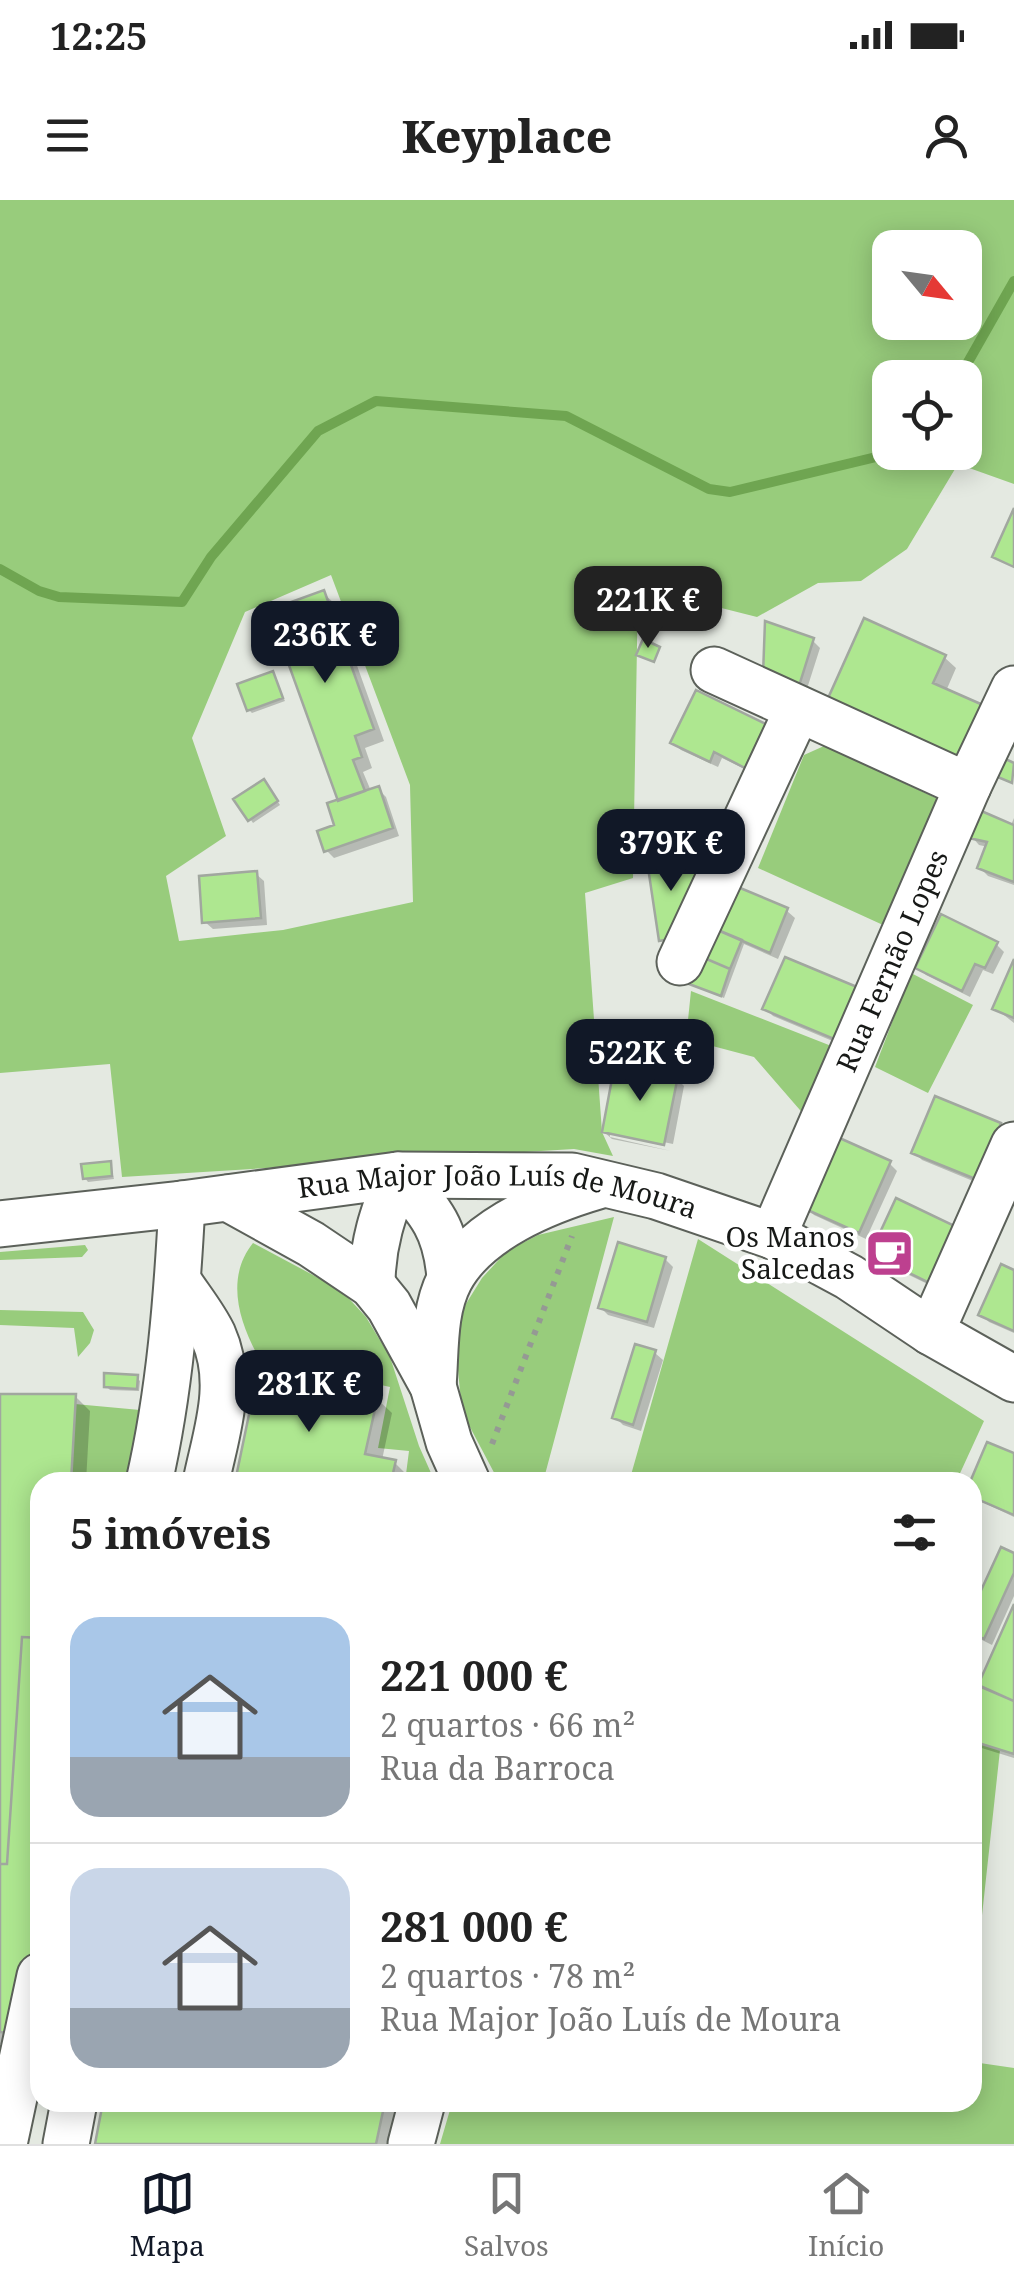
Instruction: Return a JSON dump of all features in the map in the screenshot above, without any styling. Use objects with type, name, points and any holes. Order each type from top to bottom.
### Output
[{"type":"street","points":[[714,670],[968,786]]},
{"type":"street","name":"Rua Fernão Lopes","points":[[773,1236],[1014,688]]},
{"type":"street","points":[[680,962],[798,709]]},
{"type":"street","points":[[932,1332],[1014,1144]]},
{"type":"street","points":[[372,1285],[372,1252],[379,1221],[398,1175],[429,1209],[448,1245],[450,1278],[438,1318],[433,1386]]},
{"type":"street","name":"Rua Major João Luís de Moura","points":[[0,1224],[398,1175],[572,1176],[594,1188],[656,1196],[773,1236],[849,1277],[932,1332],[1014,1379]]},
{"type":"street","points":[[450,1278],[481,1243],[521,1214],[594,1188]]},
{"type":"street","points":[[228,1198],[311,1244],[372,1285],[389,1306],[433,1386],[448,1442],[476,1472]]},
{"type":"street","points":[[151,1472],[160,1436],[178,1281],[182,1204]]},
{"type":"street","points":[[178,1281],[212,1333],[223,1364],[226,1392],[208,1472]]},
{"type":"street","points":[[4,2144],[30,2023]]},
{"type":"street","points":[[66,2144],[72,2112]]},
{"type":"street","points":[[411,2144],[419,2112]]},
{"type":"path","points":[[476,1472],[594,1188]]},
{"type":"green space","points":[[0,200],[1014,200],[1014,484],[975,470],[982,470],[982,360],[872,360],[872,470],[954,470],[907,549],[861,581],[818,583],[757,617],[638,587],[633,878],[585,893],[602,1132],[613,1156],[574,1149],[122,1177],[110,1064],[0,1073]],"holes":[[[331,575],[410,785],[413,902],[283,930],[179,941],[166,876],[226,836],[192,738],[245,612]]]},
{"type":"green space","points":[[824,746],[936,798],[940,808],[894,930],[758,868],[804,755]]},
{"type":"green space","points":[[911,973],[973,1005],[928,1093],[875,1067]]},
{"type":"green space","points":[[691,991],[839,1049],[806,1117],[754,1057],[686,1039]]},
{"type":"green space","points":[[614,1217],[546,1472],[494,1472],[462,1412],[456,1349],[464,1307],[482,1278],[507,1251],[538,1235]]},
{"type":"green space","points":[[698,1239],[984,1421],[961,1472],[632,1472]]},
{"type":"green space","points":[[253,1243],[341,1290],[366,1317],[390,1357],[431,1472],[406,1472],[409,1451],[378,1448],[390,1387],[259,1358],[238,1300],[237,1285],[244,1257]]},
{"type":"green space","points":[[85,1245],[88,1250],[82,1257],[0,1260],[0,1252]]},
{"type":"green space","points":[[0,1310],[83,1312],[94,1330],[90,1343],[78,1357],[74,1328],[0,1325]]},
{"type":"green space","points":[[75,1404],[151,1411],[138,1472],[72,1472]]},
{"type":"green space","points":[[982,1744],[1000,1750],[982,1915]]},
{"type":"green space","points":[[982,2063],[1014,2068],[1014,2144],[440,2144],[449,2112],[982,2112]]},
{"type":"building","points":[[1014,508],[1014,567],[992,557]]},
{"type":"building","points":[[324,590],[374,729],[355,736],[362,757],[353,760],[365,791],[338,801],[269,610]]},
{"type":"building","points":[[864,618],[946,655],[933,683],[983,705],[955,764],[825,705]]},
{"type":"building","points":[[765,621],[814,638],[798,689],[763,675]]},
{"type":"building","points":[[643,639],[660,647],[654,662],[636,655]]},
{"type":"building","points":[[273,671],[283,698],[247,711],[237,684]]},
{"type":"building","points":[[696,690],[766,724],[745,768],[714,752],[710,762],[670,743]]},
{"type":"building","points":[[1001,757],[1014,763],[1012,783],[993,775]]},
{"type":"building","points":[[264,779],[278,801],[248,821],[233,799]]},
{"type":"building","points":[[379,786],[393,828],[324,852],[317,831],[334,825],[327,803]]},
{"type":"building","points":[[979,810],[1014,825],[1014,882],[977,868],[987,842],[969,838]]},
{"type":"building","points":[[646,854],[703,872],[676,938],[659,941]]},
{"type":"building","points":[[257,871],[261,918],[202,923],[199,876]]},
{"type":"building","points":[[733,885],[788,908],[770,953],[713,928]]},
{"type":"building","points":[[941,914],[998,942],[985,968],[975,964],[962,991],[915,968]]},
{"type":"building","points":[[713,928],[742,940],[730,969],[702,957]]},
{"type":"building","points":[[702,957],[730,969],[721,996],[689,984]]},
{"type":"building","points":[[785,957],[857,987],[834,1039],[762,1009]]},
{"type":"building","points":[[1014,959],[1014,1018],[992,1009]]},
{"type":"building","points":[[615,1063],[678,1076],[664,1145],[602,1132]]},
{"type":"building","points":[[935,1096],[1001,1123],[978,1180],[911,1153]]},
{"type":"building","points":[[835,1136],[891,1161],[859,1233],[803,1208]]},
{"type":"building","points":[[111,1161],[112,1176],[83,1179],[81,1164]]},
{"type":"building","points":[[896,1198],[961,1229],[934,1285],[870,1254]]},
{"type":"building","points":[[618,1242],[666,1257],[647,1322],[598,1308]]},
{"type":"building","points":[[1001,1264],[1014,1270],[1014,1331],[978,1315]]},
{"type":"building","points":[[635,1344],[656,1350],[633,1425],[612,1418]]},
{"type":"building","points":[[258,1371],[378,1396],[365,1454],[396,1460],[393,1472],[237,1472]]},
{"type":"building","points":[[104,1373],[138,1375],[137,1389],[104,1387]]},
{"type":"building","points":[[0,1394],[76,1394],[72,1472],[30,1472],[30,1637],[22,1637],[7,1864],[0,1864]]},
{"type":"building","points":[[987,1442],[1014,1453],[1014,1515],[982,1501],[982,1472],[974,1472]]},
{"type":"building","points":[[1001,1547],[1014,1553],[1014,1573],[984,1639],[982,1638],[982,1588]]},
{"type":"building","points":[[1014,1604],[1014,1701],[982,1687],[982,1676]]},
{"type":"building","points":[[22,1637],[30,1637],[30,1991],[20,2034],[0,2032],[0,1864],[7,1864]]},
{"type":"building","points":[[982,1687],[1014,1701],[1014,1754],[982,1744]]},
{"type":"building","points":[[101,2112],[383,2112],[376,2144],[95,2144]]},
{"type":"waterway","points":[[969,360],[1014,281]]},
{"type":"waterway","points":[[0,569],[39,591],[59,597],[182,602],[211,557],[318,431],[376,401],[566,416],[709,489],[730,492],[872,458]]},
{"type":"place","name":"Os Manos Salcedas","points":[[890,1253]]}]
